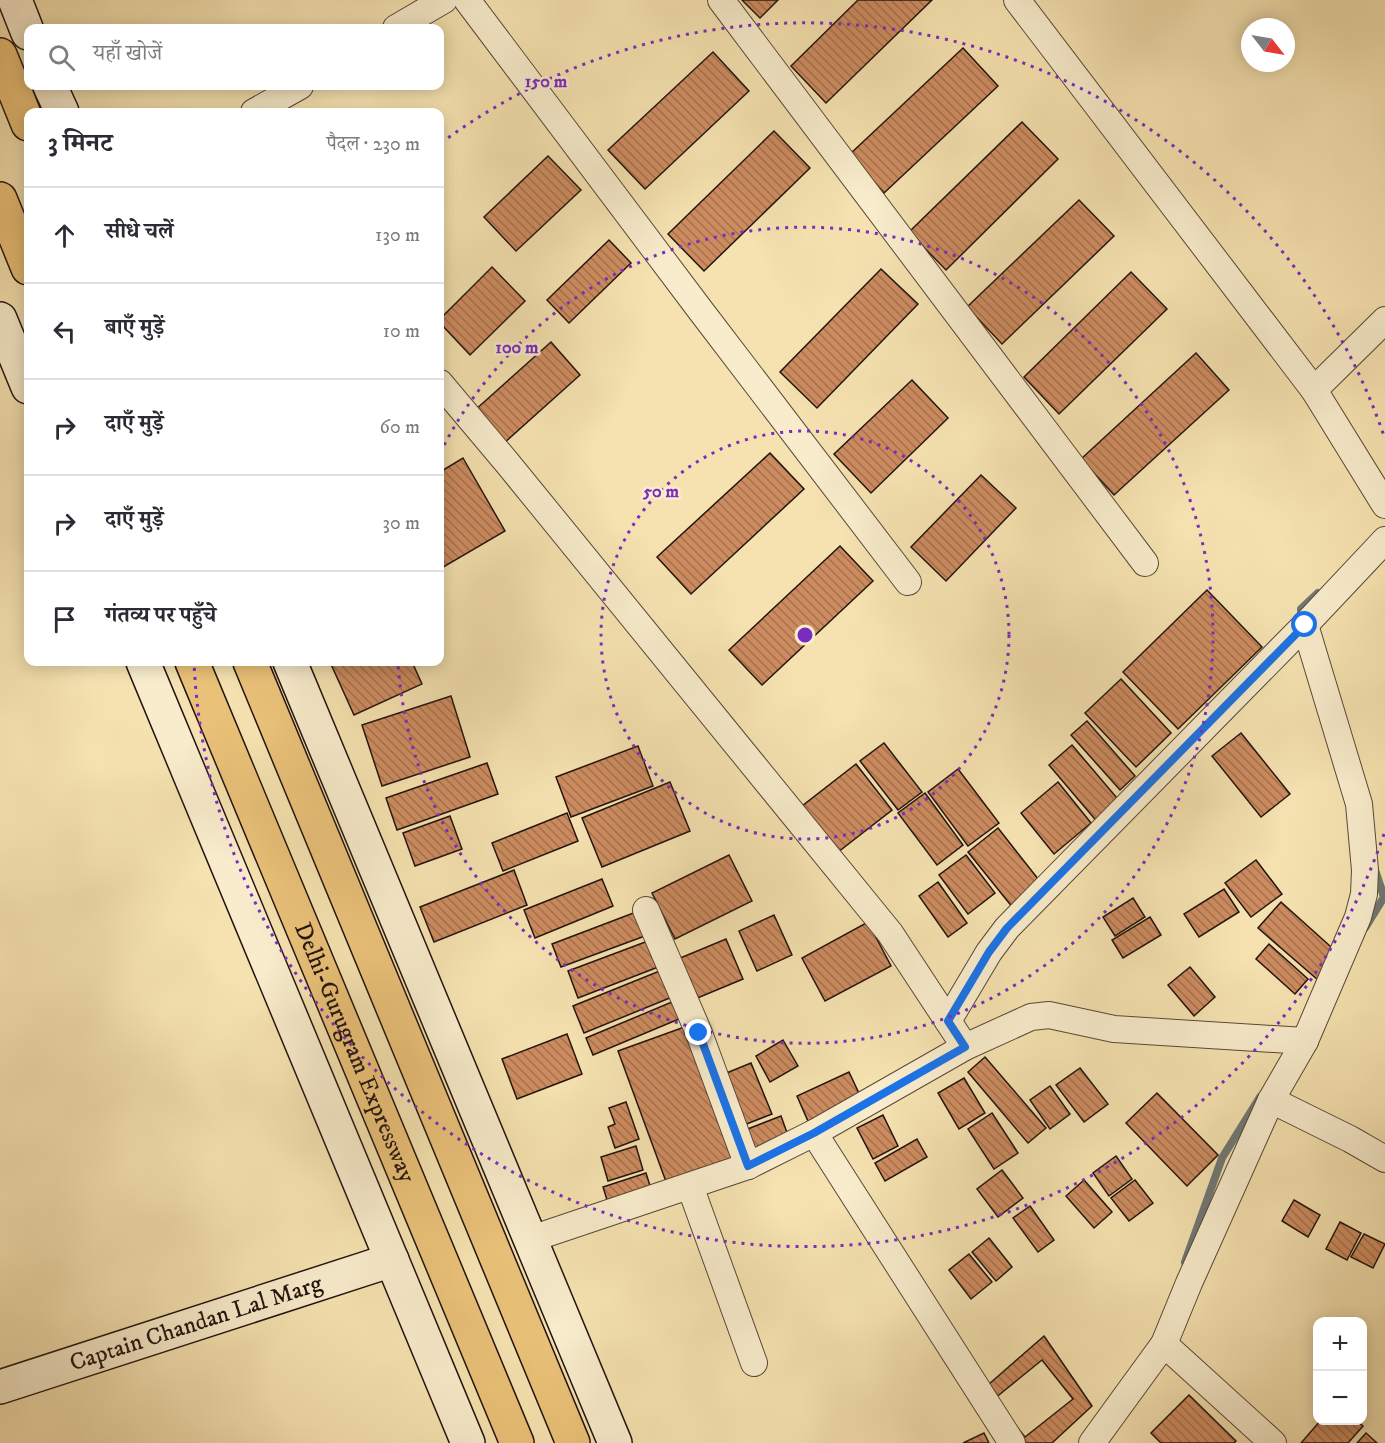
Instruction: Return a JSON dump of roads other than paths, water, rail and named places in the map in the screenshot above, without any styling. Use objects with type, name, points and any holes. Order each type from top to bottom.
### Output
[{"type":"highway","points":[[0,55],[24,114]]},
{"type":"highway","points":[[0,199],[24,258]]},
{"type":"highway","name":"Delhi-Gurugram Expressway","points":[[194,666],[517,1443]]},
{"type":"highway","points":[[252,666],[573,1443]]},
{"type":"main road","points":[[15,0],[24,24]]},
{"type":"main road","points":[[52,90],[60,108]]},
{"type":"main road","points":[[0,319],[24,377]]},
{"type":"main road","points":[[145,666],[468,1443]]},
{"type":"main road","points":[[292,666],[615,1443]]},
{"type":"main road","name":"Captain Chandan Lal Marg","points":[[0,1387],[392,1260]]},
{"type":"street","points":[[403,24],[444,0]]},
{"type":"street","points":[[467,0],[908,582]]},
{"type":"street","points":[[721,0],[1145,564]]},
{"type":"street","points":[[1017,0],[1314,390],[1385,505]]},
{"type":"street","points":[[261,108],[293,90]]},
{"type":"street","points":[[1314,390],[1385,320]]},
{"type":"street","points":[[444,388],[890,933],[965,1047]]},
{"type":"street","points":[[948,1021],[989,952],[1007,928],[1305,625],[1385,540]]},
{"type":"street","points":[[1092,1443],[1164,1344],[1271,1100],[1305,1041],[1358,917],[1364,894],[1365,870],[1359,804],[1305,625]]},
{"type":"street","points":[[1358,917],[1385,893]]},
{"type":"street","points":[[646,910],[699,1033],[748,1166]]},
{"type":"street","points":[[531,1239],[748,1166],[814,1133],[965,1047],[1031,1017],[1049,1015],[1114,1029],[1305,1041]]},
{"type":"street","points":[[1271,1100],[1385,1159]]},
{"type":"street","points":[[814,1133],[1012,1443]]},
{"type":"street","points":[[690,1186],[754,1363]]},
{"type":"street","points":[[1164,1344],[1274,1443]]},
{"type":"waterway","points":[[1301,621],[1301,609],[1318,593]]},
{"type":"waterway","points":[[1365,928],[1384,897],[1374,867]]},
{"type":"waterway","points":[[1185,1262],[1222,1158],[1260,1097]]}]
